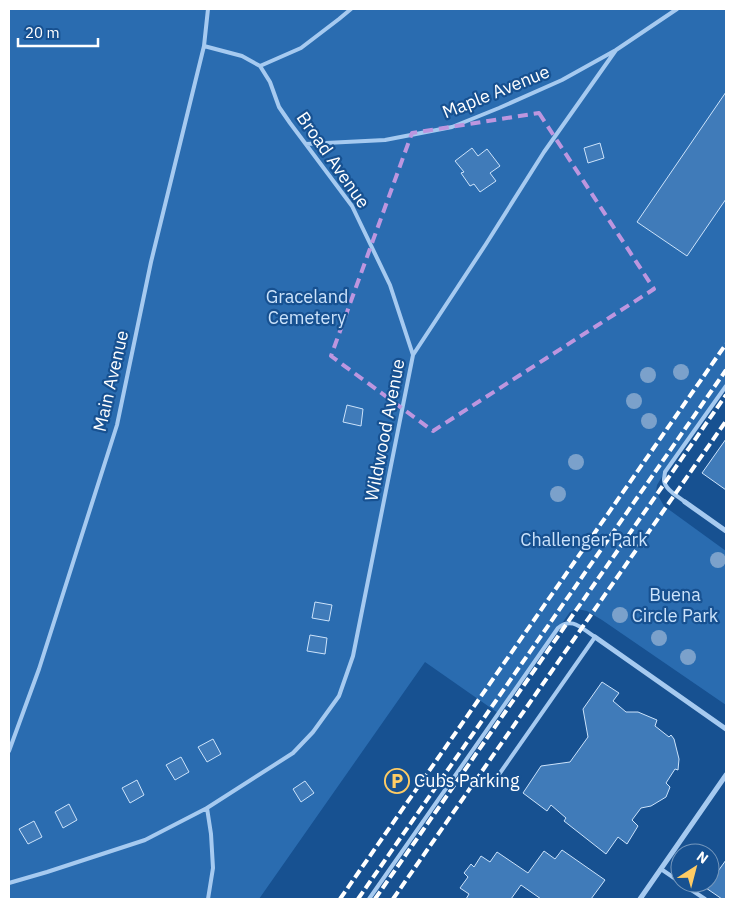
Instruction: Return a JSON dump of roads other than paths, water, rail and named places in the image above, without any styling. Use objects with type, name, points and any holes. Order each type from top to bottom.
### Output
[{"type":"street","points":[[685,502],[726,531]]},
{"type":"street","points":[[595,637],[726,729]]},
{"type":"street","points":[[640,899],[726,774]]},
{"type":"lane","name":"Main Avenue","points":[[9,751],[39,669],[117,425],[151,262],[204,46],[208,9]]},
{"type":"lane","points":[[204,46],[242,56],[260,66],[301,48],[350,9]]},
{"type":"lane","name":"Maple Avenue","points":[[306,144],[386,140],[452,126],[499,108],[562,80],[616,50],[677,9]]},
{"type":"lane","name":"Wildwood Avenue","points":[[9,883],[145,840],[207,808],[293,753],[312,732],[339,696],[353,656],[413,355],[544,152],[616,50]]},
{"type":"lane","name":"Broad Avenue","points":[[260,66],[270,82],[279,107],[352,206],[390,285],[413,355]]},
{"type":"lane","points":[[685,502],[667,487],[664,480],[665,472],[726,386]]},
{"type":"lane","points":[[369,899],[558,628],[563,623],[570,622],[577,625],[595,637],[493,783]]},
{"type":"lane","points":[[207,808],[213,868],[208,899]]},
{"type":"lane","points":[[661,869],[670,875]]},
{"type":"railway","points":[[340,899],[726,344]]},
{"type":"railway","points":[[358,899],[726,370]]},
{"type":"railway","points":[[375,899],[726,395]]},
{"type":"railway","points":[[393,899],[726,421]]},
{"type":"place","name":"Cubs Parking","points":[[397,781]]},
{"type":"park label","name":"Graceland Cemetery","points":[[307,307]]},
{"type":"park label","name":"Challenger Park","points":[[584,540]]},
{"type":"park label","name":"Buena Circle Park","points":[[675,605]]}]
